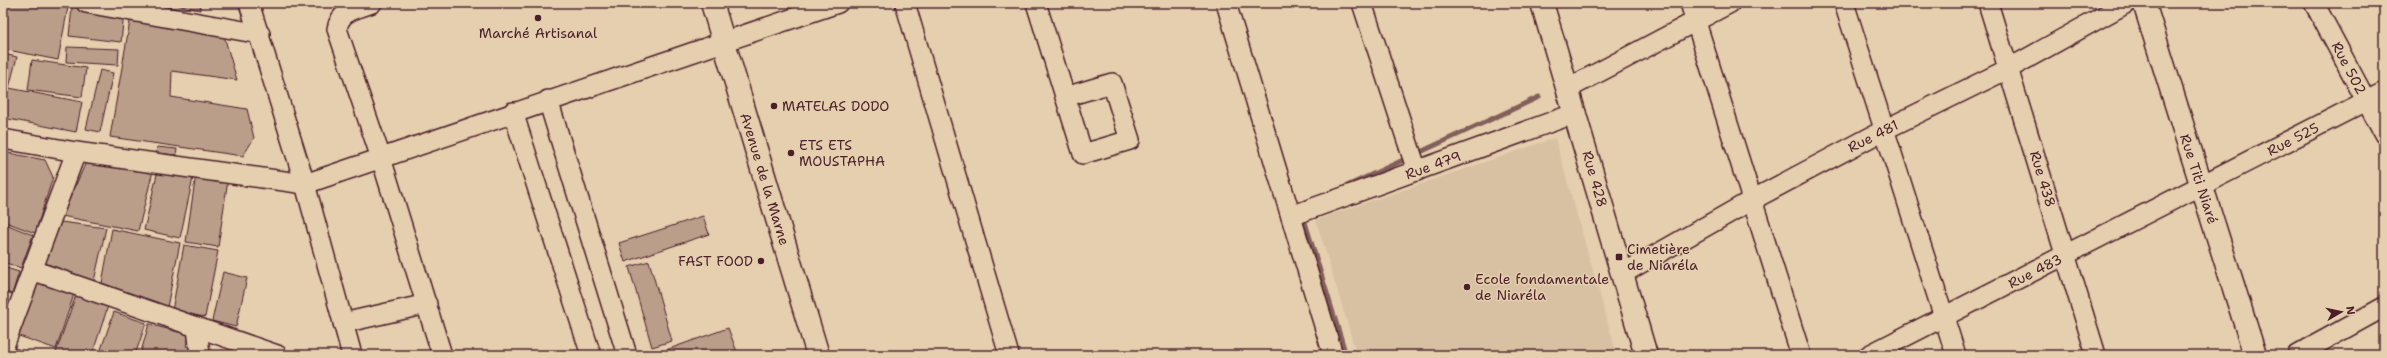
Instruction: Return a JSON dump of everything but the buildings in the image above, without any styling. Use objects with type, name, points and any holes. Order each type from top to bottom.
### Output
[{"type":"street","points":[[86,3],[260,34]]},
{"type":"street","points":[[249,3],[260,34],[304,184],[352,355]]},
{"type":"street","points":[[372,3],[346,12],[339,19],[337,29],[381,158],[442,355]]},
{"type":"street","name":"Avenue de la Marne","points":[[712,3],[818,355]]},
{"type":"street","points":[[3,139],[76,152],[304,184],[548,100],[838,3]]},
{"type":"street","points":[[905,3],[1009,355]]},
{"type":"street","points":[[1036,3],[1065,97]]},
{"type":"street","points":[[1226,3],[1333,355]]},
{"type":"street","points":[[1362,3],[1417,171]]},
{"type":"street","name":"Rue 428","points":[[1542,3],[1569,88],[1646,355]]},
{"type":"street","points":[[1690,3],[1801,355]]},
{"type":"street","points":[[1569,88],[1730,3]]},
{"type":"street","points":[[1844,3],[1956,355]]},
{"type":"street","name":"Rue 438","points":[[1988,3],[2067,255],[2096,355]]},
{"type":"street","name":"Rue 481","points":[[1622,274],[1752,200],[1884,130],[2008,69],[2127,3]]},
{"type":"street","name":"Rue Titi Niaré","points":[[2144,3],[2255,355]]},
{"type":"street","name":"Rue 502","points":[[2314,3],[2384,134]]},
{"type":"street","name":"Rue 525","points":[[2202,186],[2384,92]]},
{"type":"street","points":[[548,100],[627,355]]},
{"type":"street","points":[[513,112],[591,355]]},
{"type":"street","name":"Rue 479","points":[[1291,216],[1576,114]]},
{"type":"street","points":[[3,349],[76,152]]},
{"type":"street","name":"Rue 483","points":[[1868,355],[2202,186]]},
{"type":"street","points":[[32,270],[277,355]]},
{"type":"street","points":[[343,323],[427,304]]},
{"type":"street","points":[[2297,355],[2384,307]]},
{"type":"street","points":[[197,327],[200,355]]},
{"type":"shaded area","name":"Ecole fondamentale de Niaréla","points":[[1555,138],[1617,355],[1357,355],[1316,220]]},
{"type":"waterway","points":[[1345,187],[1539,97]]},
{"type":"waterway","points":[[1303,216],[1346,355]]},
{"type":"place","name":"Marché Artisanal","points":[[538,18]]},
{"type":"place","name":"MATELAS DODO","points":[[774,106]]},
{"type":"place","name":"ETS ETS MOUSTAPHA","points":[[791,153]]},
{"type":"place","name":"Cimetière de Niaréla","points":[[1619,257]]},
{"type":"place","name":"FAST FOOD","points":[[761,261]]},
{"type":"place","name":"Ecole fondamentale de Niaréla","points":[[1467,287]]}]
